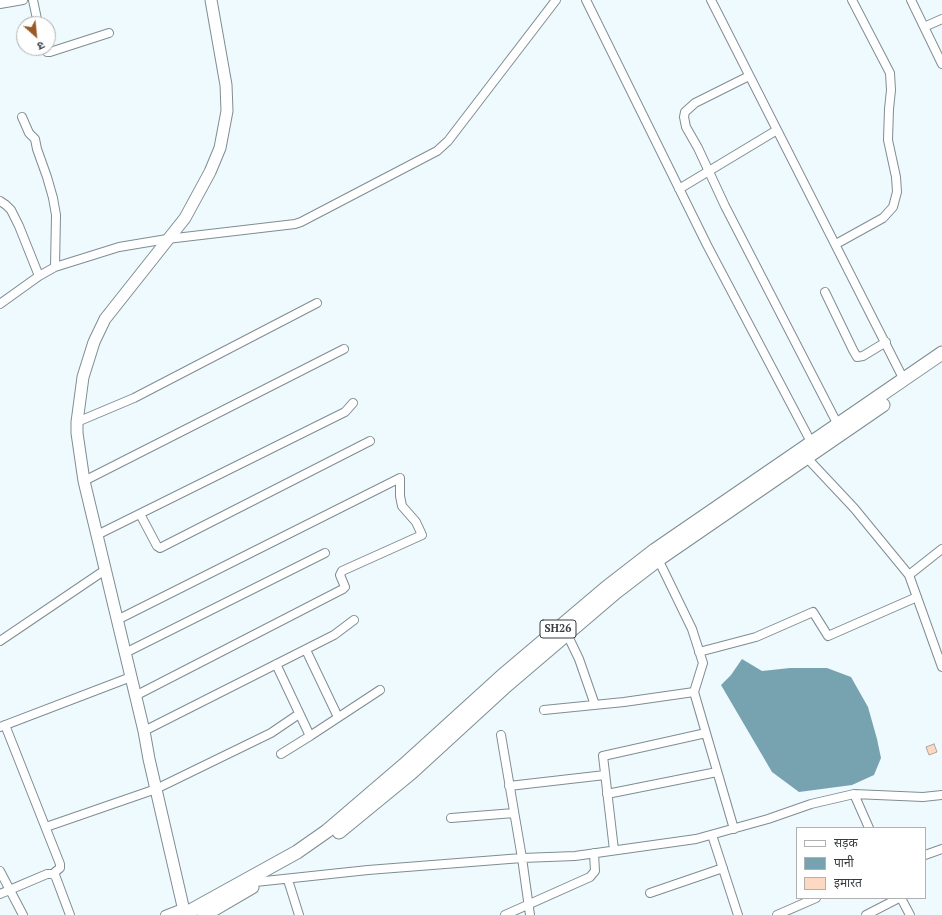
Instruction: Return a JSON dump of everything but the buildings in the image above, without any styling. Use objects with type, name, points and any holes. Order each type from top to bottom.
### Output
[{"type":"main road","name":"SH26","points":[[204,915],[330,840],[411,773],[507,685],[657,555],[811,442],[942,353]]},
{"type":"main road","name":"SH26","points":[[184,913],[297,852],[327,831],[404,765],[502,676],[606,588],[807,458],[942,364]]},
{"type":"street","points":[[0,4],[22,0]]},
{"type":"street","points":[[33,0],[36,16]]},
{"type":"street","points":[[165,915],[184,913],[144,731],[84,481],[76,433],[83,377],[94,342],[105,319],[185,218],[210,172],[220,148],[227,111],[226,85],[210,0]]},
{"type":"street","points":[[0,304],[39,276],[55,267],[119,247],[167,239],[295,224],[301,222],[437,151],[446,144],[556,0]]},
{"type":"street","points":[[586,0],[707,245],[811,442]]},
{"type":"street","points":[[711,0],[904,380]]},
{"type":"street","points":[[836,244],[883,218],[893,207],[896,192],[896,177],[888,140],[888,109],[891,90],[890,73],[852,0]]},
{"type":"street","points":[[911,0],[942,64]]},
{"type":"street","points":[[924,27],[942,19]]},
{"type":"street","points":[[56,50],[109,33]]},
{"type":"street","points":[[749,76],[695,103],[685,112],[684,117],[686,127],[838,425]]},
{"type":"street","points":[[22,117],[29,133],[35,139],[53,198],[56,215],[55,267]]},
{"type":"street","points":[[679,189],[776,130]]},
{"type":"street","points":[[0,201],[11,210],[39,276]]},
{"type":"street","points":[[825,292],[853,350],[858,357],[863,356],[886,342]]},
{"type":"street","points":[[77,422],[134,398],[317,303]]},
{"type":"street","points":[[84,481],[344,349]]},
{"type":"street","points":[[97,535],[345,412],[353,403]]},
{"type":"street","points":[[140,514],[157,546],[160,548],[370,441]]},
{"type":"street","points":[[807,458],[854,508],[909,575],[942,667]]},
{"type":"street","points":[[117,620],[400,478],[400,496],[402,506],[416,522],[422,535],[342,571],[340,575],[345,585],[343,589],[135,696]]},
{"type":"street","points":[[909,575],[942,549]]},
{"type":"street","points":[[125,653],[325,553]]},
{"type":"street","points":[[657,555],[692,629],[703,663],[694,692],[734,829]]},
{"type":"street","points":[[0,641],[105,570]]},
{"type":"street","points":[[699,652],[756,637],[813,612],[828,636],[917,597]]},
{"type":"street","points":[[144,731],[306,650],[334,635],[354,620]]},
{"type":"street","points":[[566,634],[579,659],[596,705]]},
{"type":"street","points":[[306,650],[338,717]]},
{"type":"street","points":[[276,664],[310,736]]},
{"type":"street","points":[[54,875],[60,868],[60,864],[3,726],[131,677]]},
{"type":"street","points":[[281,754],[380,690]]},
{"type":"street","points":[[544,710],[624,702],[694,692]]},
{"type":"street","points":[[46,827],[156,789],[271,733],[299,714]]},
{"type":"street","points":[[614,850],[603,758],[604,755],[706,733]]},
{"type":"street","points":[[500,735],[522,858],[530,915]]},
{"type":"street","points":[[607,794],[717,772]]},
{"type":"street","points":[[509,786],[605,775]]},
{"type":"street","points":[[240,884],[288,880],[368,870],[522,858],[575,856],[696,840],[811,804],[854,794],[923,796],[942,795]]},
{"type":"street","points":[[854,794],[869,827]]},
{"type":"street","points":[[451,818],[514,813]]},
{"type":"street","points":[[712,835],[738,915]]},
{"type":"street","points":[[926,855],[942,849]]},
{"type":"street","points":[[505,915],[590,877],[595,871],[594,853]]},
{"type":"street","points":[[650,894],[723,868]]},
{"type":"street","points":[[0,872],[23,915]]},
{"type":"street","points":[[0,894],[49,874],[54,875]]},
{"type":"street","points":[[54,875],[70,915]]},
{"type":"street","points":[[288,880],[299,915]]},
{"type":"street","points":[[777,915],[814,899]]},
{"type":"street","points":[[866,915],[898,899]]},
{"type":"street","points":[[901,899],[910,915]]},
{"type":"water","points":[[742,659],[762,671],[790,668],[827,668],[851,677],[868,707],[877,739],[881,758],[874,775],[852,785],[799,792],[772,772],[721,685],[731,675]]}]
